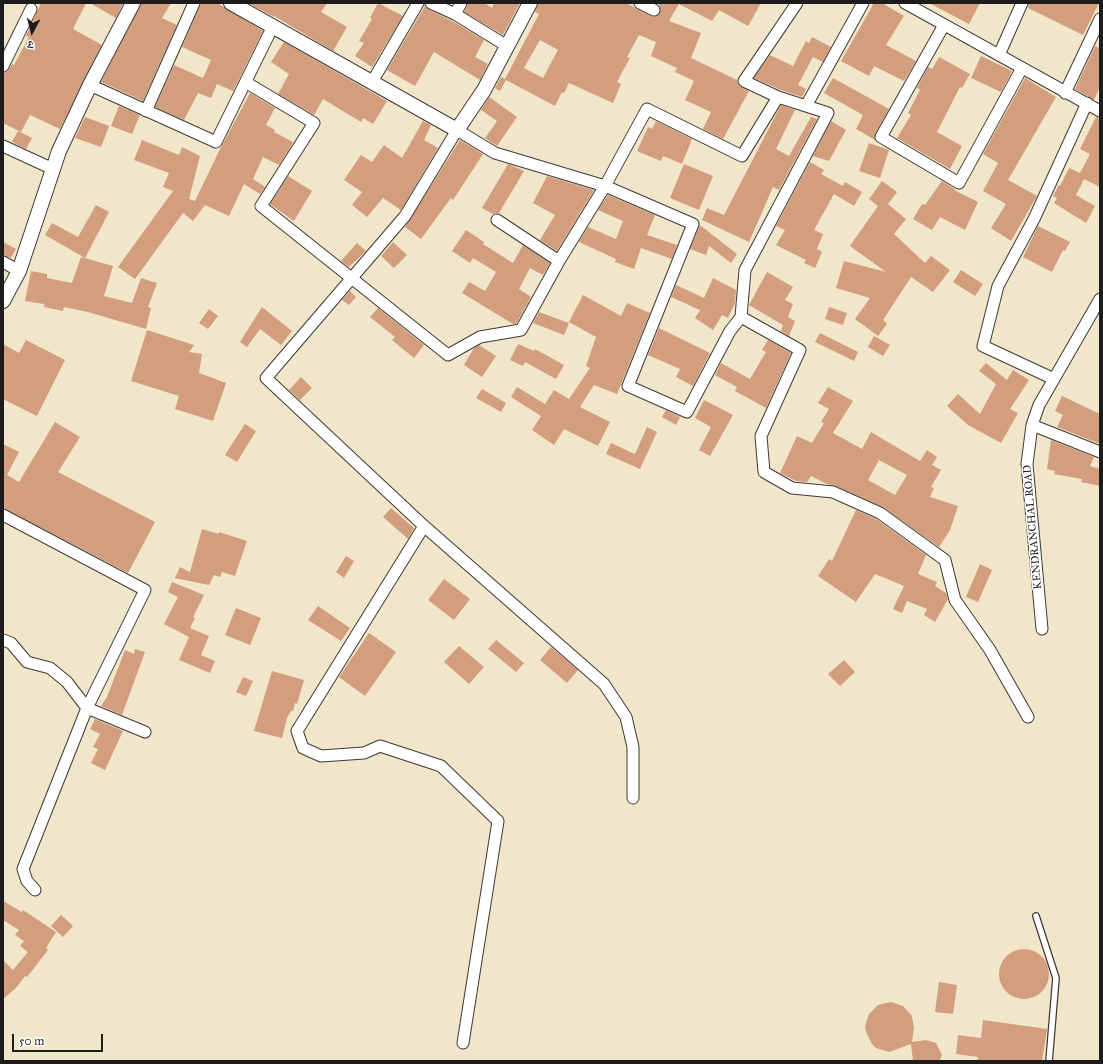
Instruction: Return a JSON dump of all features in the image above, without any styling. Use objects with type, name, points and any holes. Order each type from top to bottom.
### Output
[{"type":"street","points":[[3,301],[19,271],[59,151],[90,85],[134,3]]},
{"type":"street","points":[[146,111],[194,3]]},
{"type":"street","points":[[231,3],[274,26],[495,153],[605,186],[693,224],[628,386],[687,412],[730,331],[741,317],[745,270],[828,113],[778,97],[744,81],[797,3]]},
{"type":"street","points":[[372,82],[418,3]]},
{"type":"street","points":[[431,3],[455,14],[507,46]]},
{"type":"street","points":[[455,14],[461,3]]},
{"type":"street","points":[[530,3],[484,90],[457,130],[405,216],[266,378],[424,526],[604,684],[626,717],[632,747],[633,798]]},
{"type":"street","points":[[640,3],[654,10]]},
{"type":"street","points":[[806,106],[863,3]]},
{"type":"street","points":[[905,3],[1065,93],[1100,111]]},
{"type":"street","points":[[999,55],[1022,3]]},
{"type":"street","points":[[3,66],[31,9]]},
{"type":"street","points":[[1065,93],[1100,19]]},
{"type":"street","points":[[944,25],[881,137],[959,182],[1022,68]]},
{"type":"street","points":[[90,85],[216,142],[274,26]]},
{"type":"street","points":[[247,82],[314,123],[261,206],[448,355],[480,336],[522,330],[559,261],[605,186],[647,109],[742,156],[778,97]]},
{"type":"street","points":[[1054,379],[983,346],[998,286],[1034,219],[1087,103]]},
{"type":"street","points":[[3,146],[53,169]]},
{"type":"street","points":[[497,220],[559,261]]},
{"type":"street","points":[[3,262],[19,271]]},
{"type":"street","name":"KENDRANCHAL ROAD","points":[[1042,629],[1027,464],[1032,425],[1039,405],[1100,299]]},
{"type":"street","points":[[741,317],[800,350],[761,436],[764,472],[792,488],[833,492],[880,513],[945,560],[955,600],[990,650],[1028,717]]},
{"type":"street","points":[[1032,425],[1100,452]]},
{"type":"street","points":[[3,515],[146,590],[87,708],[23,869],[27,881],[35,890]]},
{"type":"street","points":[[424,526],[297,731],[303,748],[321,756],[364,753],[380,746],[441,766],[498,821],[463,1043]]},
{"type":"street","points":[[3,640],[11,643],[27,662],[50,668],[68,682],[87,708],[145,732]]},
{"type":"lane","points":[[1036,916],[1056,978],[1049,1061]]},
{"type":"building","points":[[41,3],[86,3],[73,29],[102,45],[60,129],[30,115],[21,132],[3,123],[3,73],[7,72],[12,64],[14,65],[29,37],[26,36]]},
{"type":"building","points":[[90,3],[123,3],[116,18]]},
{"type":"building","points":[[141,3],[171,3],[162,18],[177,25],[143,101],[101,82]]},
{"type":"building","points":[[201,3],[217,3],[263,31],[233,91],[217,84],[211,98],[198,93],[184,120],[155,107],[174,65],[203,78],[211,60],[182,47]]},
{"type":"building","points":[[248,3],[327,3],[321,12],[347,27],[333,51],[274,16]]},
{"type":"building","points":[[378,3],[403,16],[372,67],[355,56],[364,43],[359,41],[372,19],[370,18]]},
{"type":"building","points":[[468,3],[484,3],[492,8],[494,3],[520,3],[503,35],[464,12]]},
{"type":"building","points":[[538,3],[626,3],[654,17],[660,13],[659,3],[761,3],[748,26],[719,10],[712,21],[679,4],[669,21],[701,33],[691,58],[737,80],[738,85],[749,91],[723,139],[703,129],[711,112],[685,100],[694,81],[675,72],[677,68],[651,56],[656,42],[639,35],[627,57],[630,58],[617,82],[621,84],[613,103],[569,83],[564,93],[562,92],[555,106],[506,80],[500,91],[495,88],[501,77],[505,79],[539,14],[535,12]],"holes":[[[540,40],[558,50],[543,78],[524,68]]]},
{"type":"building","points":[[874,3],[882,3],[904,16],[886,45],[916,61],[904,81],[874,66],[869,76],[841,61]]},
{"type":"building","points":[[929,3],[980,3],[969,24]]},
{"type":"building","points":[[1029,3],[1099,3],[1083,35],[1028,8]]},
{"type":"building","points":[[425,6],[484,40],[475,57],[488,64],[480,80],[434,52],[415,86],[387,70]]},
{"type":"building","points":[[812,37],[831,47],[823,62],[813,57],[798,85],[806,89],[802,97],[781,90],[754,78],[770,55],[793,66],[806,41],[809,43]]},
{"type":"building","points":[[284,42],[387,101],[373,124],[363,118],[361,122],[323,99],[314,115],[278,94],[289,74],[271,62]]},
{"type":"building","points":[[1095,46],[1100,48],[1100,87],[1094,100],[1075,89]]},
{"type":"building","points":[[981,56],[1012,71],[1001,92],[971,78]]},
{"type":"building","points":[[939,57],[970,74],[962,88],[960,87],[937,132],[962,146],[950,169],[897,138],[911,115],[908,113],[920,90],[917,88],[928,67],[932,69]]},
{"type":"building","points":[[833,78],[889,109],[875,134],[875,140],[856,129],[863,115],[824,93]]},
{"type":"building","points":[[1025,78],[1056,97],[1008,180],[1037,196],[1011,241],[991,228],[1006,204],[983,191],[998,163],[983,154]]},
{"type":"building","points":[[250,93],[275,108],[266,125],[275,130],[274,132],[293,142],[291,146],[279,165],[263,157],[253,179],[265,187],[260,194],[244,184],[229,216],[205,205],[193,221],[183,213],[135,279],[118,267],[173,191],[163,187],[169,173],[134,160],[142,140],[179,155],[182,147],[200,156],[189,199],[195,201],[221,147]]},
{"type":"building","points":[[489,97],[517,117],[497,146],[485,138],[497,121],[481,110]]},
{"type":"building","points":[[781,105],[795,110],[776,149],[789,156],[811,117],[817,119],[779,190],[773,187],[749,242],[702,220],[707,208],[724,215]]},
{"type":"building","points":[[119,106],[140,115],[132,134],[111,126]]},
{"type":"building","points":[[85,117],[109,126],[101,147],[75,138]]},
{"type":"building","points":[[1096,117],[1100,118],[1100,187],[1084,179],[1076,195],[1095,206],[1086,223],[1054,203],[1057,198],[1053,196],[1069,168],[1080,173],[1090,154],[1080,149]]},
{"type":"building","points":[[423,121],[431,125],[424,140],[438,148],[401,210],[383,198],[367,217],[352,205],[362,192],[344,180],[361,155],[372,162],[384,145],[402,158]]},
{"type":"building","points":[[656,121],[692,139],[682,164],[663,156],[661,161],[637,151],[648,127],[652,129]]},
{"type":"building","points":[[831,121],[846,130],[829,161],[813,156]]},
{"type":"building","points":[[18,131],[32,138],[26,149],[12,142]]},
{"type":"building","points":[[460,140],[483,154],[453,200],[451,198],[421,239],[405,227]]},
{"type":"building","points":[[869,143],[889,150],[880,178],[859,171]]},
{"type":"building","points":[[810,162],[824,170],[821,174],[843,186],[845,182],[862,192],[854,206],[834,194],[814,230],[823,234],[817,249],[822,252],[815,268],[804,263],[806,260],[776,245],[785,230],[776,226]]},
{"type":"building","points":[[508,164],[524,171],[499,213],[493,214],[482,208]]},
{"type":"building","points":[[684,164],[713,176],[699,210],[670,198]]},
{"type":"building","points":[[288,176],[312,191],[294,221],[270,204]]},
{"type":"building","points":[[547,176],[594,190],[557,251],[540,240],[555,215],[533,203]]},
{"type":"building","points":[[882,181],[897,192],[888,204],[906,219],[894,234],[925,263],[931,256],[950,270],[933,292],[911,277],[883,320],[887,324],[878,336],[855,319],[870,298],[836,288],[844,261],[886,272],[850,246],[878,206],[869,199]]},
{"type":"building","points":[[942,181],[955,189],[954,190],[978,202],[965,230],[940,217],[932,230],[913,219],[922,204],[925,205]]},
{"type":"building","points":[[608,195],[655,215],[647,235],[677,245],[672,259],[641,248],[634,269],[615,262],[616,259],[579,242],[588,227],[616,239],[623,221],[598,210]]},
{"type":"building","points":[[96,205],[109,212],[85,258],[45,235],[52,223],[78,237]]},
{"type":"building","points":[[700,225],[737,254],[731,263],[709,246],[706,255],[690,249]]},
{"type":"building","points":[[1038,226],[1070,242],[1065,251],[1063,250],[1052,272],[1023,257]]},
{"type":"building","points":[[466,230],[484,242],[483,244],[513,263],[523,245],[550,263],[543,275],[530,268],[519,289],[531,297],[516,324],[513,324],[462,293],[469,282],[485,291],[496,272],[473,258],[470,263],[452,251]]},
{"type":"building","points":[[3,242],[16,249],[11,258],[3,255]]},
{"type":"building","points":[[393,242],[407,255],[394,268],[381,256]]},
{"type":"building","points":[[357,243],[366,251],[349,267],[341,261]]},
{"type":"building","points":[[81,257],[113,266],[104,296],[132,303],[141,278],[157,283],[148,307],[151,308],[146,329],[88,312],[64,307],[63,311],[44,307],[44,304],[25,301],[31,271],[47,274],[47,278],[72,283]]},
{"type":"building","points":[[961,270],[983,284],[975,296],[953,282]]},
{"type":"building","points":[[767,272],[793,287],[785,300],[793,304],[788,317],[795,321],[789,336],[781,331],[783,325],[749,305]]},
{"type":"building","points":[[713,278],[736,290],[735,303],[728,318],[722,315],[713,330],[695,318],[700,310],[671,297],[676,285],[704,298]]},
{"type":"building","points":[[350,291],[356,297],[349,305],[342,300]]},
{"type":"building","points":[[583,295],[621,316],[627,303],[650,313],[617,394],[594,385],[580,407],[610,422],[598,446],[564,429],[554,445],[532,430],[541,416],[511,397],[517,387],[545,404],[554,390],[569,399],[590,368],[586,366],[596,337],[569,322]]},
{"type":"building","points":[[262,307],[292,331],[281,345],[260,329],[247,347],[240,342]]},
{"type":"building","points":[[829,307],[847,313],[843,325],[825,319]]},
{"type":"building","points":[[378,308],[424,345],[414,358],[392,340],[395,337],[370,317]]},
{"type":"building","points":[[209,309],[218,316],[208,329],[199,323]]},
{"type":"building","points":[[539,312],[569,323],[564,335],[533,323]]},
{"type":"building","points":[[659,328],[710,353],[693,386],[676,377],[680,369],[648,355]]},
{"type":"building","points":[[147,330],[194,345],[189,352],[202,354],[199,373],[226,383],[213,421],[175,409],[179,396],[131,381]]},
{"type":"building","points":[[820,333],[858,352],[854,361],[815,342]]},
{"type":"building","points":[[874,336],[890,345],[883,356],[868,347]]},
{"type":"building","points":[[26,340],[65,360],[37,416],[3,399],[3,344],[19,353]]},
{"type":"building","points":[[768,340],[791,353],[766,408],[735,391],[737,387],[715,375],[721,363],[750,379],[766,352],[762,350]]},
{"type":"building","points":[[518,344],[534,351],[535,349],[564,365],[556,379],[525,362],[523,366],[510,360]]},
{"type":"building","points":[[479,345],[496,356],[482,377],[464,365],[474,348]]},
{"type":"building","points":[[986,363],[1007,380],[1013,370],[1029,380],[1010,409],[1018,413],[1001,443],[968,425],[947,406],[958,394],[980,414],[996,384],[979,371]]},
{"type":"building","points":[[301,377],[312,388],[300,400],[289,390]]},
{"type":"building","points":[[828,387],[853,401],[833,433],[862,449],[871,432],[920,461],[927,450],[937,457],[932,465],[941,470],[931,487],[934,488],[930,497],[958,506],[950,530],[939,547],[883,507],[811,476],[807,482],[796,481],[780,473],[797,436],[812,443],[824,423],[821,422],[829,409],[818,403]],"holes":[[[879,460],[907,475],[895,495],[868,480]]]},
{"type":"building","points":[[482,389],[506,403],[501,412],[476,398]]},
{"type":"building","points":[[1062,396],[1100,414],[1100,444],[1057,427],[1063,415],[1055,411]]},
{"type":"building","points":[[704,400],[733,415],[710,456],[699,450],[711,427],[695,418]]},
{"type":"building","points":[[666,410],[680,417],[676,425],[662,417]]},
{"type":"building","points":[[55,422],[80,437],[58,472],[155,522],[128,573],[3,508],[3,444],[19,452],[7,475],[19,482]]},
{"type":"building","points":[[245,424],[256,431],[237,462],[225,455]]},
{"type":"building","points":[[647,427],[657,432],[640,469],[606,454],[611,443],[635,454]]},
{"type":"building","points":[[1051,440],[1094,457],[1090,466],[1100,469],[1100,486],[1081,482],[1082,479],[1054,474],[1055,471],[1047,469]]},
{"type":"building","points":[[391,508],[414,528],[408,539],[383,517]]},
{"type":"building","points":[[856,510],[876,519],[926,555],[918,574],[937,582],[935,586],[946,593],[948,599],[935,622],[924,615],[927,609],[907,601],[902,613],[893,609],[904,586],[875,574],[856,602],[818,576],[829,559],[832,561]]},
{"type":"building","points":[[202,529],[219,534],[219,532],[247,541],[235,576],[222,572],[220,577],[214,575],[209,585],[175,578],[180,567],[190,572]]},
{"type":"building","points":[[346,556],[354,561],[344,578],[336,572]]},
{"type":"building","points":[[980,564],[992,570],[978,602],[966,597]]},
{"type":"building","points":[[444,579],[470,599],[454,620],[428,600]]},
{"type":"building","points":[[172,582],[204,595],[193,617],[195,618],[190,628],[209,636],[201,655],[215,661],[210,673],[179,660],[189,637],[164,624],[178,597],[168,592]]},
{"type":"building","points":[[318,606],[350,628],[341,641],[308,620]]},
{"type":"building","points":[[236,608],[261,618],[250,645],[225,635]]},
{"type":"building","points":[[369,633],[396,652],[365,696],[339,677]]},
{"type":"building","points":[[496,640],[524,663],[516,672],[488,649]]},
{"type":"building","points":[[459,646],[484,667],[469,684],[444,662]]},
{"type":"building","points":[[551,647],[578,670],[567,683],[540,660]]},
{"type":"building","points":[[135,649],[145,652],[122,715],[101,706],[107,697],[125,650],[134,654]]},
{"type":"building","points":[[844,660],[855,672],[840,686],[828,674]]},
{"type":"building","points":[[272,671],[304,680],[297,704],[295,703],[293,711],[291,711],[287,718],[282,738],[254,731]]},
{"type":"building","points":[[243,677],[253,681],[246,696],[236,692]]},
{"type":"building","points":[[95,719],[123,731],[105,770],[91,763],[98,749],[93,747],[100,734],[90,729]]},
{"type":"building","points":[[3,901],[22,912],[23,910],[56,932],[46,948],[48,950],[27,977],[25,976],[16,988],[3,999],[3,960],[13,970],[28,952],[20,946],[24,941],[15,935],[19,930],[3,920]]},
{"type":"building","points":[[61,915],[73,926],[63,937],[51,926]]},
{"type":"building","points":[[1024,949],[1033,951],[1044,960],[1049,974],[1047,983],[1038,994],[1024,999],[1015,997],[1004,988],[999,974],[1001,965],[1010,954]]},
{"type":"building","points":[[939,982],[957,985],[953,1014],[935,1012]]},
{"type":"building","points":[[891,1002],[903,1006],[912,1016],[914,1028],[912,1042],[926,1040],[936,1043],[942,1055],[939,1061],[913,1061],[911,1044],[889,1052],[876,1048],[872,1044],[866,1032],[865,1026],[869,1014],[878,1005]]},
{"type":"building","points":[[983,1020],[1047,1029],[1042,1061],[977,1061],[978,1057],[956,1054],[958,1035],[981,1038]]}]
